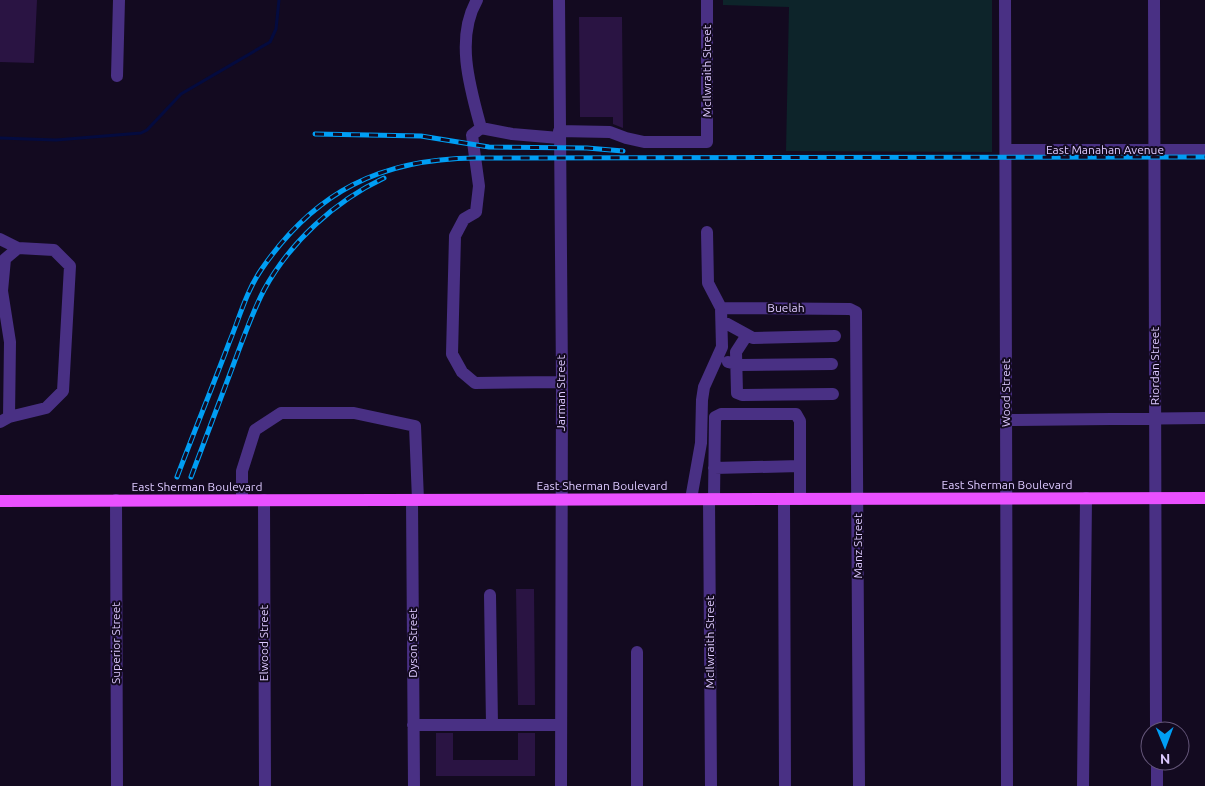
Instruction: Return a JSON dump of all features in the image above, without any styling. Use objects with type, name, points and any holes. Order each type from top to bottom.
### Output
[{"type":"main road","name":"East Sherman Boulevard","points":[[0,501],[1205,498]]},
{"type":"street","points":[[117,76],[119,0]]},
{"type":"street","points":[[477,0],[470,12],[465,68],[481,128]]},
{"type":"street","name":"Jarman Street","points":[[559,0],[562,382],[561,786]]},
{"type":"street","name":"McIlwraith Street","points":[[559,134],[610,132],[644,142],[707,142],[707,0]]},
{"type":"street","name":"Wood Street","points":[[1005,0],[1007,786]]},
{"type":"street","name":"Riordan Street","points":[[1154,0],[1156,721]]},
{"type":"street","points":[[559,134],[512,134],[481,128],[472,135],[480,186],[476,212],[464,219],[455,236],[452,354],[462,372],[475,383],[562,382]]},
{"type":"street","name":"East Manahan Avenue","points":[[1006,150],[1205,150]]},
{"type":"street","points":[[691,499],[701,443],[704,388],[718,360],[722,347],[722,308],[708,283],[707,232]]},
{"type":"street","points":[[0,239],[18,248],[54,250],[70,266],[63,391],[46,408],[5,420],[10,342],[2,291],[5,259],[18,248]]},
{"type":"street","name":"Buelah","points":[[722,308],[850,309]]},
{"type":"street","name":"Manz Street","points":[[850,309],[856,312],[859,786]]},
{"type":"street","points":[[722,321],[752,338],[835,336]]},
{"type":"street","points":[[748,335],[736,352],[737,393],[742,395],[833,394]]},
{"type":"street","points":[[718,360],[735,364],[832,364]]},
{"type":"street","name":"Dyson Street","points":[[242,500],[242,471],[255,430],[281,413],[354,413],[415,426],[414,786]]},
{"type":"street","name":"McIlwraith Street","points":[[711,786],[712,499],[715,417],[721,414],[796,414],[800,418],[800,466]]},
{"type":"street","points":[[1006,420],[1205,418]]},
{"type":"street","points":[[714,468],[800,466],[800,499]]},
{"type":"street","points":[[1084,786],[1086,498]]},
{"type":"street","points":[[784,499],[785,786]]},
{"type":"street","name":"Superior Street","points":[[116,500],[117,786]]},
{"type":"street","name":"Elwood Street","points":[[264,500],[265,786]]},
{"type":"street","points":[[490,595],[492,725]]},
{"type":"street","points":[[637,652],[637,786]]},
{"type":"street","points":[[413,725],[561,725]]},
{"type":"street","points":[[1157,771],[1157,786]]},
{"type":"green space","points":[[723,0],[992,0],[992,152],[786,151],[789,7],[723,5]]},
{"type":"building","points":[[0,0],[37,0],[34,63],[0,62]]},
{"type":"building","points":[[579,17],[622,17],[623,128],[613,124],[613,117],[580,117]]},
{"type":"building","points":[[516,589],[534,589],[535,705],[518,705]]},
{"type":"building","points":[[436,733],[453,733],[453,760],[518,760],[518,733],[535,733],[535,776],[436,776]]},
{"type":"waterway","points":[[0,138],[56,140],[141,133],[147,130],[181,94],[270,42],[276,29],[279,0]]},
{"type":"railway","points":[[315,134],[421,136],[489,147],[587,148],[623,151]]},
{"type":"railway","points":[[177,477],[243,306],[261,270],[304,219],[328,200],[353,185],[380,173],[410,165],[441,160],[475,158],[1205,157]]},
{"type":"railway","points":[[191,477],[252,317],[264,290],[275,272],[300,240],[331,211],[348,198],[384,178]]}]
